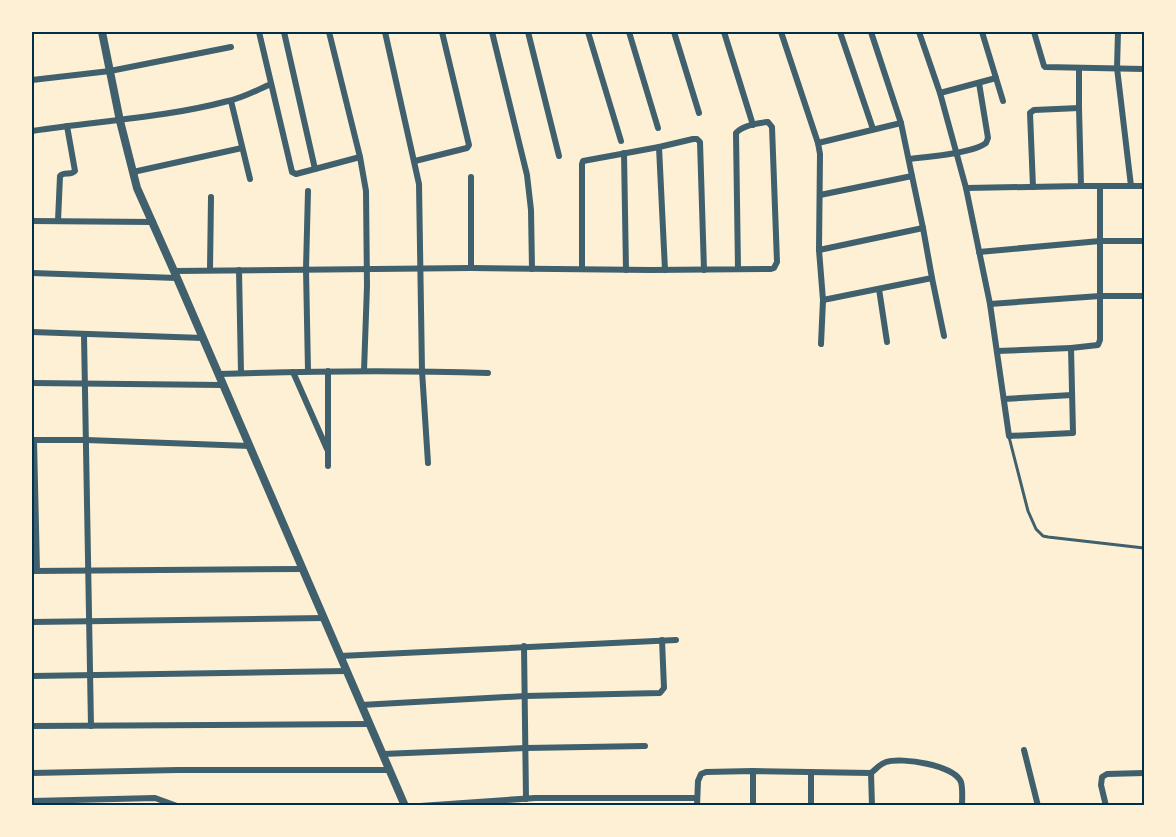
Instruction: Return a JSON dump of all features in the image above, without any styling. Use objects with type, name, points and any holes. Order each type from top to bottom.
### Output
[{"type":"street","points":[[102,32],[136,188],[224,385],[405,806]]},
{"type":"street","points":[[259,32],[292,172],[296,174],[360,157]]},
{"type":"street","points":[[284,32],[315,169]]},
{"type":"street","points":[[329,32],[360,157],[366,191],[364,371]]},
{"type":"street","points":[[385,32],[419,184],[422,371],[428,463]]},
{"type":"street","points":[[415,161],[467,148],[470,144],[442,32]]},
{"type":"street","points":[[492,32],[527,175],[531,210],[532,269]]},
{"type":"street","points":[[528,32],[559,156]]},
{"type":"street","points":[[588,32],[621,141]]},
{"type":"street","points":[[629,32],[658,128]]},
{"type":"street","points":[[674,32],[699,113]]},
{"type":"street","points":[[724,32],[753,125]]},
{"type":"street","points":[[781,32],[820,154],[819,250],[823,300],[821,344]]},
{"type":"street","points":[[840,32],[873,129]]},
{"type":"street","points":[[871,32],[902,123],[944,336]]},
{"type":"street","points":[[919,32],[940,93],[966,188],[990,304],[1009,436],[1073,433],[1071,348]]},
{"type":"street","points":[[982,32],[1003,100]]},
{"type":"street","points":[[1034,32],[1044,66],[1048,68],[1144,69]]},
{"type":"street","points":[[1118,32],[1117,69],[1131,186]]},
{"type":"street","points":[[32,80],[110,71],[231,47]]},
{"type":"street","points":[[1079,68],[1082,186]]},
{"type":"street","points":[[940,93],[996,78]]},
{"type":"street","points":[[909,159],[956,153],[987,143],[979,82]]},
{"type":"street","points":[[32,131],[120,121],[198,108],[231,101],[271,84]]},
{"type":"street","points":[[231,101],[250,178]]},
{"type":"street","points":[[1033,187],[1030,113],[1034,110],[1079,108]]},
{"type":"street","points":[[32,273],[176,275],[210,270],[366,268],[626,270],[771,269],[777,265],[772,127],[767,122],[740,129],[736,133],[738,269]]},
{"type":"street","points":[[818,143],[902,123]]},
{"type":"street","points":[[58,221],[60,176],[63,173],[75,171],[67,126]]},
{"type":"street","points":[[582,269],[582,164],[584,160],[693,139],[700,142],[704,270]]},
{"type":"street","points":[[659,147],[665,270]]},
{"type":"street","points":[[133,172],[242,148]]},
{"type":"street","points":[[624,153],[626,270]]},
{"type":"street","points":[[820,195],[912,176]]},
{"type":"street","points":[[471,177],[471,268]]},
{"type":"street","points":[[997,351],[1098,345],[1100,186]]},
{"type":"street","points":[[966,188],[1144,186]]},
{"type":"street","points":[[308,372],[306,269],[309,190]]},
{"type":"street","points":[[210,270],[211,197]]},
{"type":"street","points":[[32,221],[153,222]]},
{"type":"street","points":[[819,250],[923,228]]},
{"type":"street","points":[[979,252],[1100,241],[1144,241]]},
{"type":"street","points":[[238,270],[241,373]]},
{"type":"street","points":[[823,300],[932,278]]},
{"type":"street","points":[[879,289],[887,342]]},
{"type":"street","points":[[990,304],[1100,296],[1144,296]]},
{"type":"street","points":[[32,332],[203,338]]},
{"type":"street","points":[[84,335],[92,726]]},
{"type":"street","points":[[219,374],[364,371],[488,373]]},
{"type":"street","points":[[293,372],[328,452]]},
{"type":"street","points":[[328,372],[328,466]]},
{"type":"street","points":[[32,383],[224,385]]},
{"type":"street","points":[[1004,399],[1072,395]]},
{"type":"street","points":[[250,447],[33,440],[34,571],[303,569]]},
{"type":"street","points":[[32,622],[324,618]]},
{"type":"street","points":[[361,705],[525,696],[660,693],[664,688],[662,640]]},
{"type":"street","points":[[340,656],[676,640]]},
{"type":"street","points":[[524,646],[526,799]]},
{"type":"street","points":[[32,676],[347,671]]},
{"type":"street","points":[[32,726],[369,724]]},
{"type":"street","points":[[383,754],[645,746]]},
{"type":"street","points":[[1024,750],[1038,806]]},
{"type":"street","points":[[697,806],[698,782],[701,774],[706,772],[871,773],[881,764],[891,761],[916,762],[944,769],[955,775],[961,782],[962,806]]},
{"type":"street","points":[[32,773],[390,770]]},
{"type":"street","points":[[753,771],[753,806]]},
{"type":"street","points":[[811,772],[811,806]]},
{"type":"street","points":[[871,773],[872,806]]},
{"type":"street","points":[[1106,806],[1101,785],[1102,777],[1107,774],[1144,773]]},
{"type":"street","points":[[32,801],[155,798],[177,806]]},
{"type":"street","points":[[420,806],[526,799],[697,798]]},
{"type":"lane","points":[[1009,436],[1028,511],[1036,529],[1043,536],[1144,548]]}]
